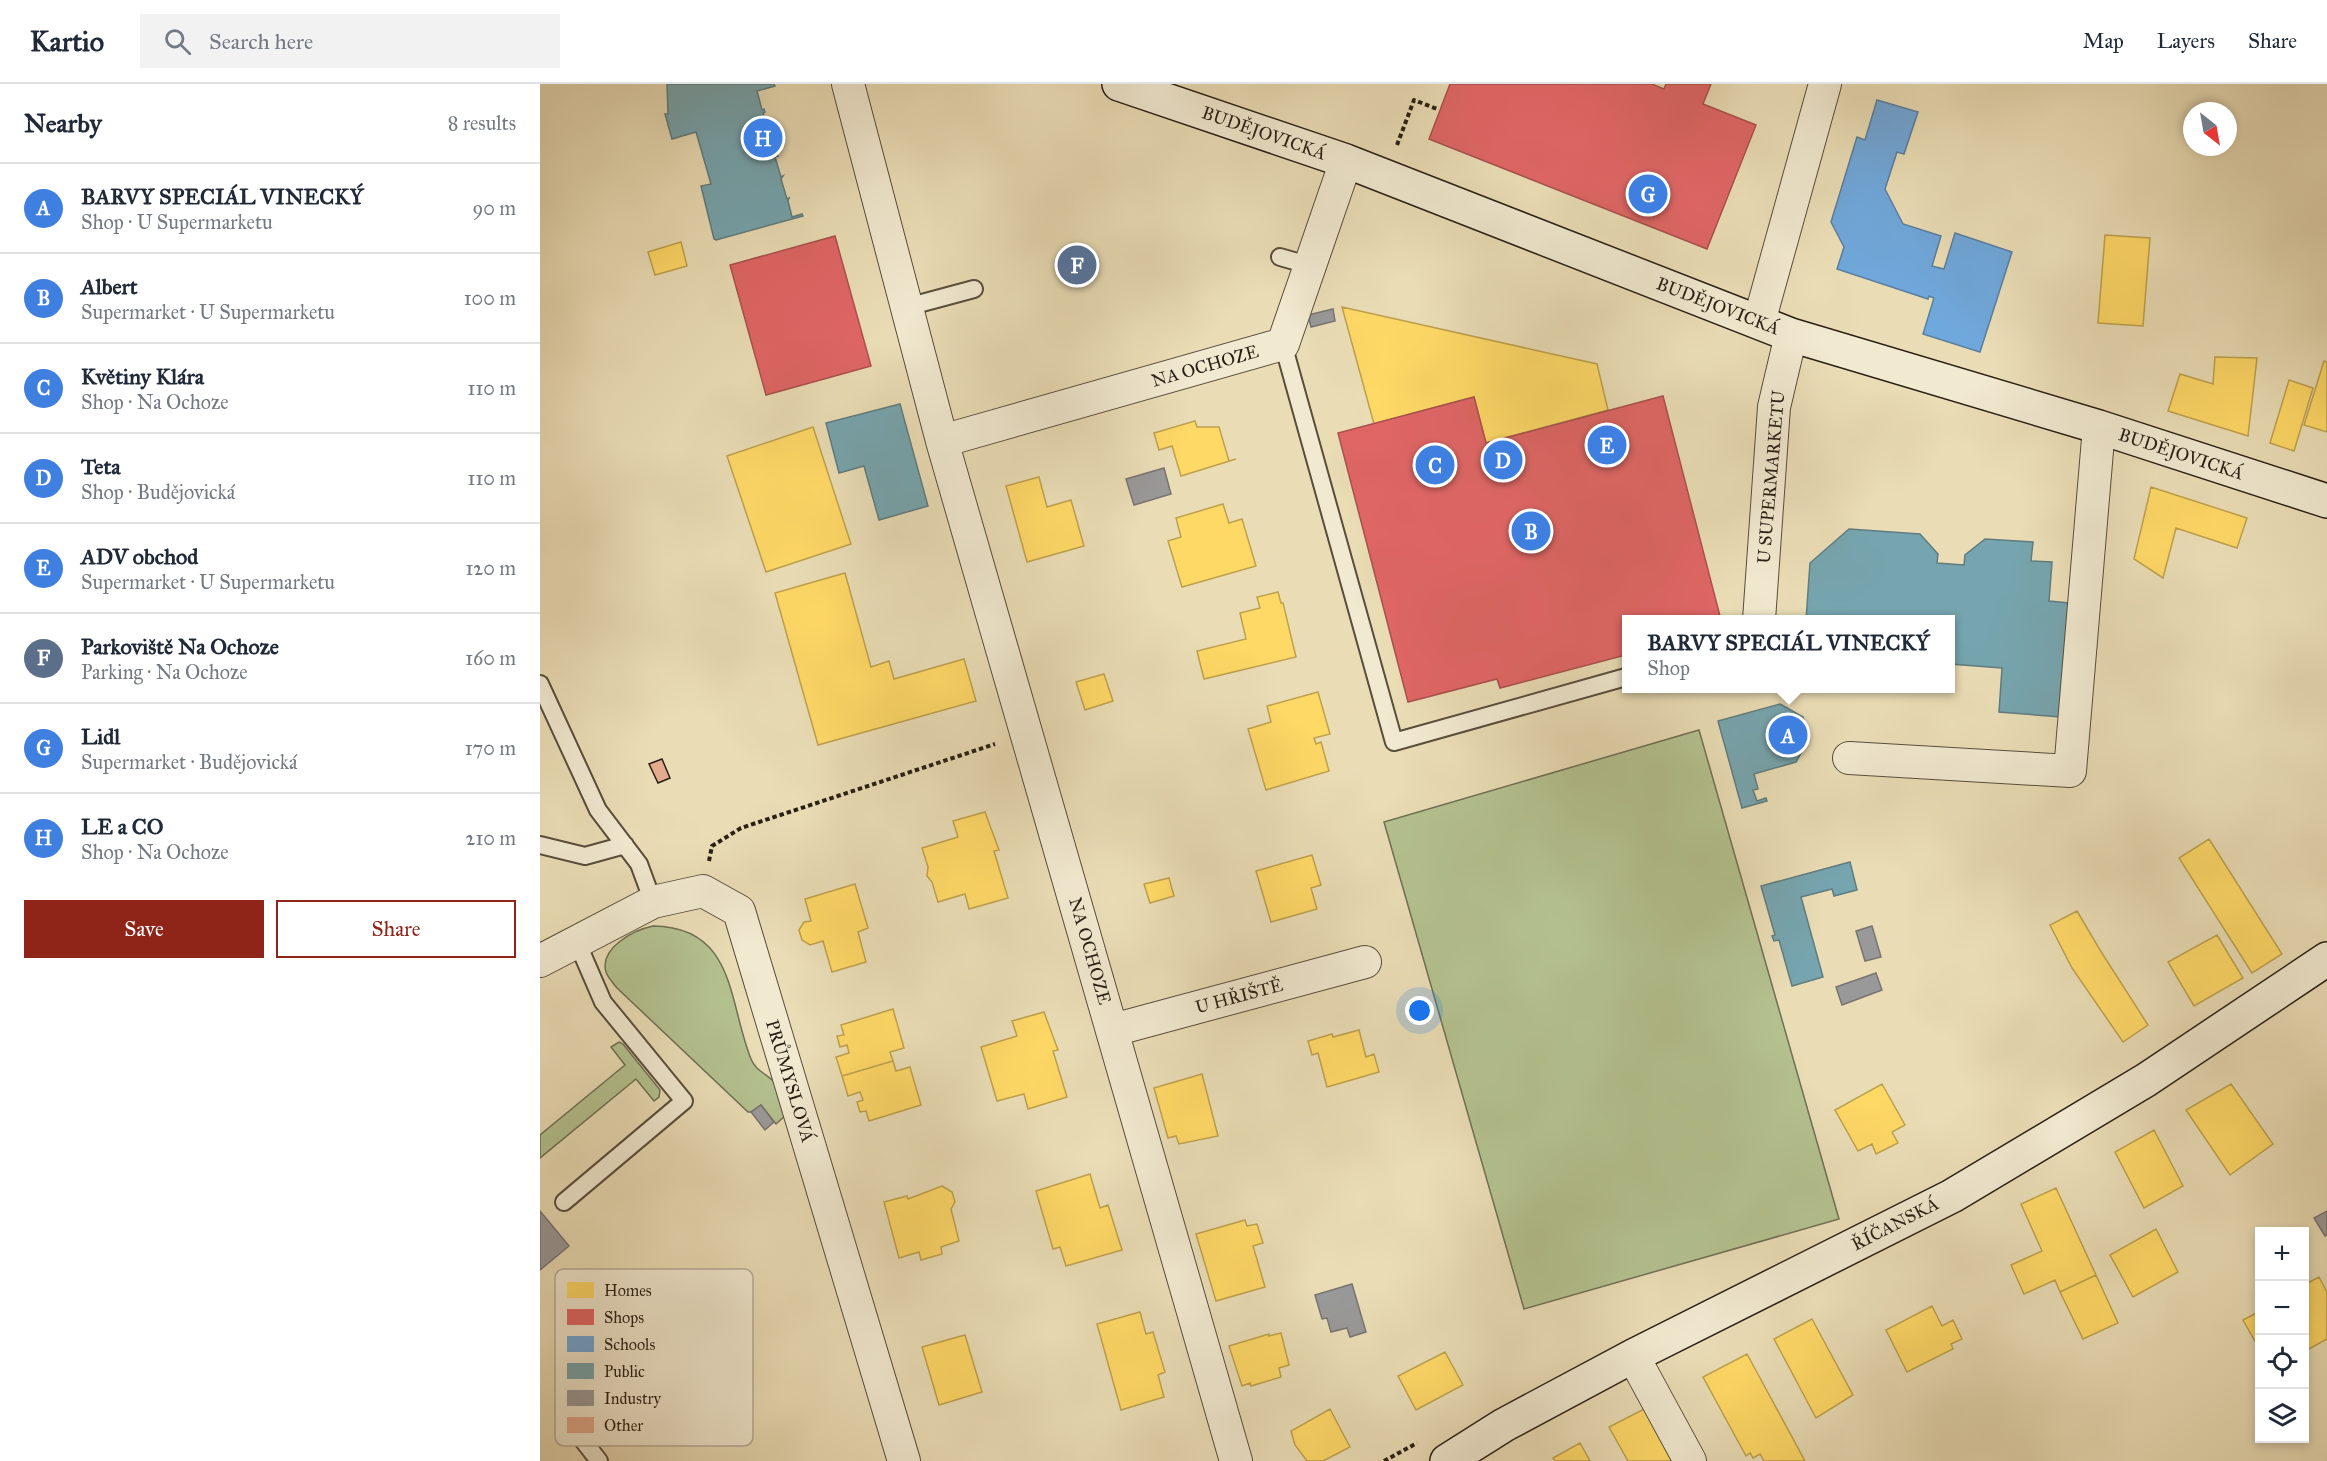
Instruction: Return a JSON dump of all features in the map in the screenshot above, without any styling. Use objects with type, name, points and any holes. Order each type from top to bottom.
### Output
[{"type":"main road","name":"BUDĚJOVICKÁ","points":[[1119,84],[1346,161],[1791,335],[2099,427],[2327,501]]},
{"type":"main road","name":"ŘÍČANSKÁ","points":[[1447,1461],[1504,1425],[1633,1356],[1952,1196],[2146,1080],[2327,959]]},
{"type":"street","name":"NA OCHOZE","points":[[848,84],[942,441],[1236,1461]]},
{"type":"street","points":[[1759,322],[1825,84]]},
{"type":"street","name":"NA OCHOZE","points":[[942,441],[1282,344],[1294,261],[1346,161]]},
{"type":"street","name":"U SUPERMARKETU","points":[[1759,615],[1774,407],[1791,335]]},
{"type":"street","points":[[1849,758],[2070,771],[2099,427]]},
{"type":"street","points":[[540,961],[653,902],[703,891]]},
{"type":"street","name":"PRŮMYSLOVÁ","points":[[703,891],[738,911],[904,1461]]},
{"type":"street","name":"U HŘIŠTĚ","points":[[1113,1030],[1365,962]]},
{"type":"street","points":[[1633,1356],[1690,1461]]},
{"type":"lane","points":[[907,307],[974,289]]},
{"type":"lane","points":[[1282,344],[1394,742],[1622,678]]},
{"type":"lane","points":[[540,684],[598,810],[639,864],[653,902]]},
{"type":"lane","points":[[540,845],[585,856],[625,845]]},
{"type":"lane","points":[[564,1202],[684,1101],[603,1002],[577,942]]},
{"type":"lane","points":[[587,1446],[599,1461]]},
{"type":"path","points":[[1395,148],[1413,100],[1437,109]]},
{"type":"path","points":[[703,891],[712,846],[741,828],[1027,733]]},
{"type":"green space","points":[[1699,730],[1839,1219],[1524,1309],[1384,822]]},
{"type":"green space","points":[[653,926],[680,930],[700,939],[714,953],[732,992],[751,1059],[756,1067],[777,1085],[780,1092],[786,1115],[776,1124],[761,1105],[748,1112],[617,988],[608,976],[605,963],[613,948],[628,936]]},
{"type":"green space","points":[[619,1042],[660,1090],[659,1097],[654,1101],[636,1079],[540,1158],[540,1135],[625,1065],[611,1047]]},
{"type":"building: Homes","points":[[2105,235],[2150,238],[2143,326],[2098,323]]},
{"type":"building: Homes","points":[[681,242],[687,266],[655,275],[648,252]]},
{"type":"building: Homes","points":[[1342,307],[1597,364],[1608,410],[1486,443],[1474,397],[1374,424]]},
{"type":"building: Homes","points":[[2215,357],[2257,358],[2248,436],[2168,411],[2180,374],[2213,384]]},
{"type":"building: Homes","points":[[2324,361],[2327,362],[2327,432],[2304,425]]},
{"type":"building: Homes","points":[[2289,380],[2313,388],[2294,451],[2270,443]]},
{"type":"building: Homes","points":[[1195,421],[1197,427],[1219,427],[1229,461],[1236,459],[1181,476],[1172,446],[1159,450],[1154,433]]},
{"type":"building: Homes","points":[[813,427],[851,544],[766,572],[727,456]]},
{"type":"building: Homes","points":[[1039,477],[1047,507],[1071,500],[1084,546],[1027,562],[1006,486]]},
{"type":"building: Homes","points":[[2151,487],[2247,518],[2237,548],[2176,528],[2163,578],[2134,559]]},
{"type":"building: Homes","points":[[1223,504],[1229,523],[1242,519],[1256,566],[1182,587],[1168,541],[1181,537],[1176,518]]},
{"type":"building: Homes","points":[[845,573],[871,667],[889,661],[894,679],[964,659],[976,701],[818,745],[775,593]]},
{"type":"building: Homes","points":[[1278,592],[1281,603],[1283,603],[1296,657],[1204,679],[1197,651],[1246,639],[1240,613],[1260,608],[1257,597]]},
{"type":"building: Homes","points":[[1104,674],[1113,701],[1085,710],[1076,682]]},
{"type":"building: Homes","points":[[1318,692],[1330,734],[1314,738],[1316,744],[1321,742],[1329,771],[1266,790],[1248,729],[1271,722],[1267,706]]},
{"type":"building: Homes","points":[[985,812],[999,850],[994,851],[1008,898],[969,909],[965,894],[938,902],[932,882],[927,876],[928,867],[922,848],[958,837],[953,821]]},
{"type":"building: Homes","points":[[2209,839],[2282,954],[2252,973],[2179,858]]},
{"type":"building: Homes","points":[[1312,855],[1321,885],[1311,888],[1317,909],[1271,922],[1256,871]]},
{"type":"building: Homes","points":[[1169,878],[1174,896],[1150,903],[1144,884]]},
{"type":"building: Homes","points":[[855,884],[868,928],[858,932],[866,962],[832,972],[823,941],[810,945],[802,940],[799,930],[804,922],[811,921],[805,899]]},
{"type":"building: Homes","points":[[2077,911],[2148,1025],[2123,1042],[2072,968],[2050,925]]},
{"type":"building: Homes","points":[[2217,935],[2243,978],[2194,1006],[2168,962]]},
{"type":"building: Homes","points":[[893,1009],[904,1048],[890,1052],[893,1061],[842,1076],[836,1057],[849,1053],[847,1045],[840,1047],[837,1036],[844,1035],[841,1025]]},
{"type":"building: Homes","points":[[1044,1012],[1058,1050],[1053,1051],[1067,1097],[1028,1109],[1024,1094],[997,1101],[981,1047],[1017,1036],[1012,1021]]},
{"type":"building: Homes","points":[[1359,1030],[1366,1057],[1374,1054],[1379,1072],[1327,1087],[1318,1053],[1312,1055],[1308,1041]]},
{"type":"building: Homes","points":[[893,1061],[896,1071],[910,1067],[921,1105],[869,1121],[866,1111],[860,1112],[857,1102],[863,1100],[860,1092],[848,1096],[842,1076]]},
{"type":"building: Homes","points":[[1202,1074],[1218,1136],[1179,1144],[1176,1136],[1168,1138],[1154,1088]]},
{"type":"building: Homes","points":[[1882,1084],[1905,1125],[1892,1132],[1898,1143],[1876,1154],[1872,1144],[1858,1151],[1835,1110]]},
{"type":"building: Homes","points":[[2231,1084],[2273,1144],[2230,1175],[2186,1110]]},
{"type":"building: Homes","points":[[2154,1130],[2183,1186],[2144,1208],[2115,1152]]},
{"type":"building: Homes","points":[[1090,1174],[1100,1208],[1108,1205],[1122,1250],[1066,1266],[1060,1247],[1053,1249],[1036,1191]]},
{"type":"building: Homes","points":[[942,1186],[952,1192],[955,1202],[951,1209],[959,1241],[941,1247],[942,1254],[921,1260],[919,1252],[899,1258],[884,1202],[907,1196],[908,1199]]},
{"type":"building: Homes","points":[[2056,1188],[2096,1275],[2060,1292],[2055,1280],[2024,1294],[2011,1265],[2042,1251],[2021,1204]]},
{"type":"building: Homes","points":[[1245,1220],[1247,1226],[1257,1224],[1263,1243],[1253,1246],[1265,1287],[1216,1301],[1196,1234]]},
{"type":"building: Homes","points":[[2156,1229],[2178,1272],[2133,1297],[2110,1255]]},
{"type":"building: Homes","points":[[2096,1275],[2118,1323],[2083,1339],[2060,1292]]},
{"type":"building: Homes","points":[[2319,1277],[2327,1292],[2327,1339],[2309,1349],[2309,1335],[2309,1282]]},
{"type":"building: Homes","points":[[1932,1306],[1942,1326],[1953,1320],[1962,1339],[1951,1344],[1953,1349],[1907,1372],[1886,1330]]},
{"type":"building: Homes","points":[[1140,1312],[1146,1334],[1153,1332],[1165,1372],[1158,1375],[1164,1397],[1121,1410],[1097,1324]]},
{"type":"building: Homes","points":[[2255,1314],[2255,1341],[2243,1320]]},
{"type":"building: Homes","points":[[1812,1319],[1853,1395],[1816,1418],[1774,1339]]},
{"type":"building: Homes","points":[[1281,1333],[1289,1365],[1279,1368],[1281,1377],[1251,1386],[1250,1383],[1242,1386],[1229,1346],[1269,1334],[1269,1336]]},
{"type":"building: Homes","points":[[965,1335],[982,1392],[939,1405],[922,1347]]},
{"type":"building: Homes","points":[[1445,1352],[1463,1385],[1416,1410],[1398,1376]]},
{"type":"building: Homes","points":[[1747,1354],[1805,1461],[1764,1461],[1760,1454],[1753,1458],[1750,1453],[1746,1456],[1703,1377]]},
{"type":"building: Homes","points":[[1648,1407],[1677,1461],[1628,1461],[1609,1427]]},
{"type":"building: Homes","points":[[1330,1409],[1350,1447],[1323,1461],[1307,1461],[1295,1445],[1291,1431]]},
{"type":"building: Homes","points":[[1580,1443],[1590,1461],[1555,1461],[1553,1458]]},
{"type":"building: Shops","points":[[1450,84],[1652,84],[1664,89],[1666,84],[1711,84],[1703,104],[1756,125],[1707,249],[1429,139]]},
{"type":"building: Shops","points":[[835,236],[871,366],[766,395],[730,265]]},
{"type":"building: Shops","points":[[1663,396],[1720,615],[1622,615],[1622,656],[1500,688],[1497,679],[1408,702],[1338,433],[1474,397],[1486,443]]},
{"type":"building: Schools","points":[[1877,100],[1918,112],[1904,154],[1897,152],[1885,189],[1903,224],[1941,236],[1932,266],[1944,269],[1955,233],[2012,252],[1980,352],[1923,334],[1934,298],[1929,296],[1928,299],[1837,269],[1844,247],[1831,222],[1857,137],[1865,140]]},
{"type":"building: Public","points":[[667,84],[774,84],[775,86],[757,91],[762,110],[764,109],[765,112],[763,113],[768,132],[771,132],[769,135],[774,155],[778,156],[775,157],[781,177],[783,176],[781,179],[787,199],[789,198],[792,217],[802,214],[803,216],[714,239],[701,186],[711,184],[696,132],[672,139],[665,114],[668,114]]},
{"type":"building: Public","points":[[900,404],[928,506],[879,520],[864,466],[839,473],[826,423]]},
{"type":"building: Public","points":[[1849,529],[1920,534],[1938,554],[1937,563],[1964,565],[1965,555],[1985,539],[2033,542],[2031,561],[2052,562],[2049,601],[2069,603],[2061,717],[1999,712],[2002,668],[1955,664],[1955,615],[1806,615],[1810,563]]},
{"type":"building: Public","points":[[1780,704],[1803,717],[1809,739],[1796,762],[1754,774],[1758,789],[1753,790],[1757,801],[1766,798],[1767,801],[1742,808],[1718,721]]},
{"type":"building: Public","points":[[1850,862],[1857,890],[1834,896],[1832,889],[1801,897],[1823,977],[1792,986],[1779,940],[1774,941],[1772,936],[1775,935],[1761,886]]},
{"type":"building: Industry","points":[[1333,309],[1335,321],[1311,327],[1308,315]]},
{"type":"building: Industry","points":[[1164,468],[1171,494],[1134,505],[1126,479]]},
{"type":"building: Industry","points":[[1872,926],[1881,957],[1865,961],[1856,931]]},
{"type":"building: Industry","points":[[1876,973],[1882,990],[1842,1005],[1836,987]]},
{"type":"building: Industry","points":[[761,1105],[774,1122],[765,1130],[751,1112]]},
{"type":"building: Industry","points":[[540,1211],[569,1246],[540,1270]]},
{"type":"building: Industry","points":[[2327,1211],[2327,1235],[2325,1236],[2314,1218]]},
{"type":"building: Industry","points":[[1352,1284],[1366,1332],[1350,1337],[1347,1328],[1331,1332],[1327,1318],[1322,1319],[1315,1295]]},
{"type":"building: Other","points":[[662,759],[670,778],[658,783],[649,764]]},
{"type":"place","name":"LE a CO","points":[[763,138]]},
{"type":"place","name":"Lidl","points":[[1648,194]]},
{"type":"place","name":"Parkoviště Na Ochoze","points":[[1077,265]]},
{"type":"place","name":"ADV obchod","points":[[1607,445]]},
{"type":"place","name":"Teta","points":[[1503,460]]},
{"type":"place","name":"Květiny Klára","points":[[1435,465]]},
{"type":"place","name":"Albert","points":[[1531,531]]},
{"type":"place","name":"BARVY SPECIÁL VINECKÝ","points":[[1788,735]]}]
